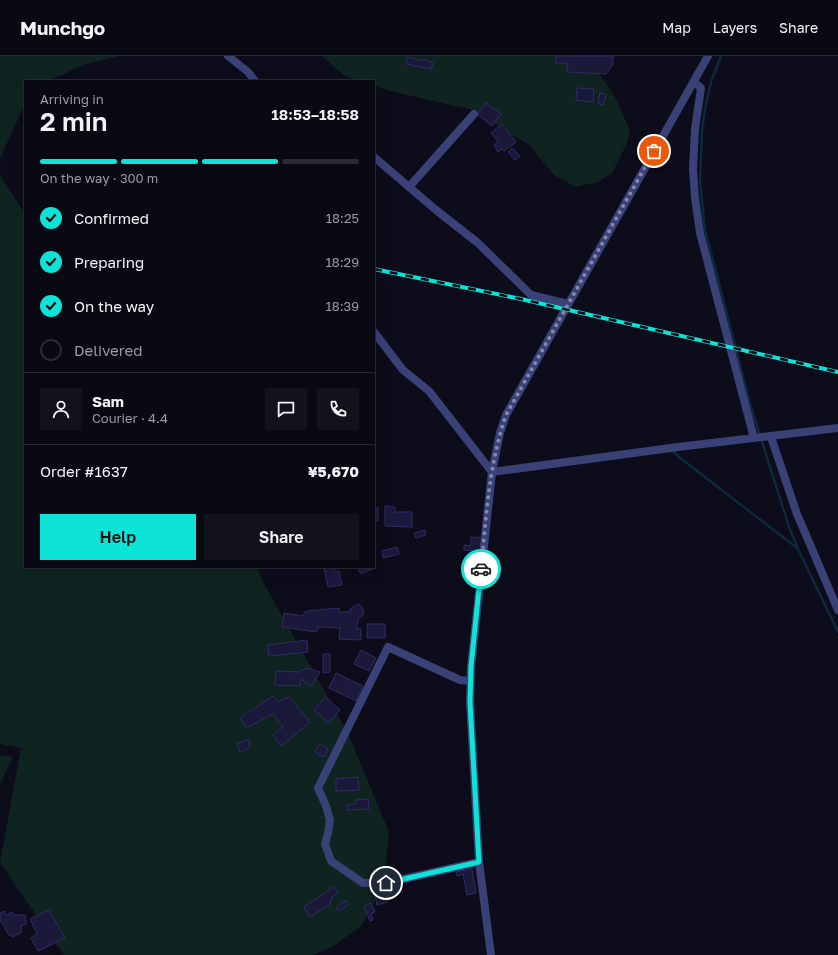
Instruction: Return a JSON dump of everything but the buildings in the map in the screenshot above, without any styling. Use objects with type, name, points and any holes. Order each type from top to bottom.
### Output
[{"type":"street","points":[[228,56],[248,72],[254,80]]},
{"type":"street","points":[[491,955],[479,862],[470,681],[492,472],[500,433],[506,415],[708,56]]},
{"type":"street","points":[[694,82],[701,88],[695,129],[693,168],[695,198],[700,233],[762,437],[838,610]]},
{"type":"street","points":[[408,187],[474,114]]},
{"type":"street","points":[[375,158],[408,187],[478,243],[531,295],[568,304]]},
{"type":"street","points":[[375,333],[403,370],[429,391],[492,472]]},
{"type":"street","points":[[492,472],[838,428]]},
{"type":"street","points":[[470,681],[460,680],[388,647],[318,788],[330,820],[325,844],[331,861],[363,883],[386,883],[479,862]]},
{"type":"green space","points":[[0,56],[120,56],[86,64],[50,80],[24,80],[24,106],[0,158]]},
{"type":"green space","points":[[322,56],[588,56],[616,99],[630,130],[627,143],[612,173],[598,182],[576,187],[554,175],[529,145],[473,110],[394,92],[375,86],[375,80],[357,80],[340,72]]},
{"type":"green space","points":[[0,175],[24,212],[24,568],[257,568],[263,582],[347,731],[389,832],[384,884],[362,925],[332,947],[313,955],[64,955],[0,863],[21,748],[0,744]]},
{"type":"green space","points":[[0,756],[13,757],[0,784]]},
{"type":"waterway","points":[[721,56],[711,82],[702,131],[700,181],[705,230],[751,407],[789,527],[838,632]]},
{"type":"waterway","points":[[674,452],[797,548]]},
{"type":"railway","points":[[375,269],[521,299],[838,372]]},
{"type":"way so far","points":[[481,569],[492,472],[500,433],[506,415],[654,151]]},
{"type":"route","points":[[386,883],[479,862],[470,702],[471,667],[481,569]]}]
